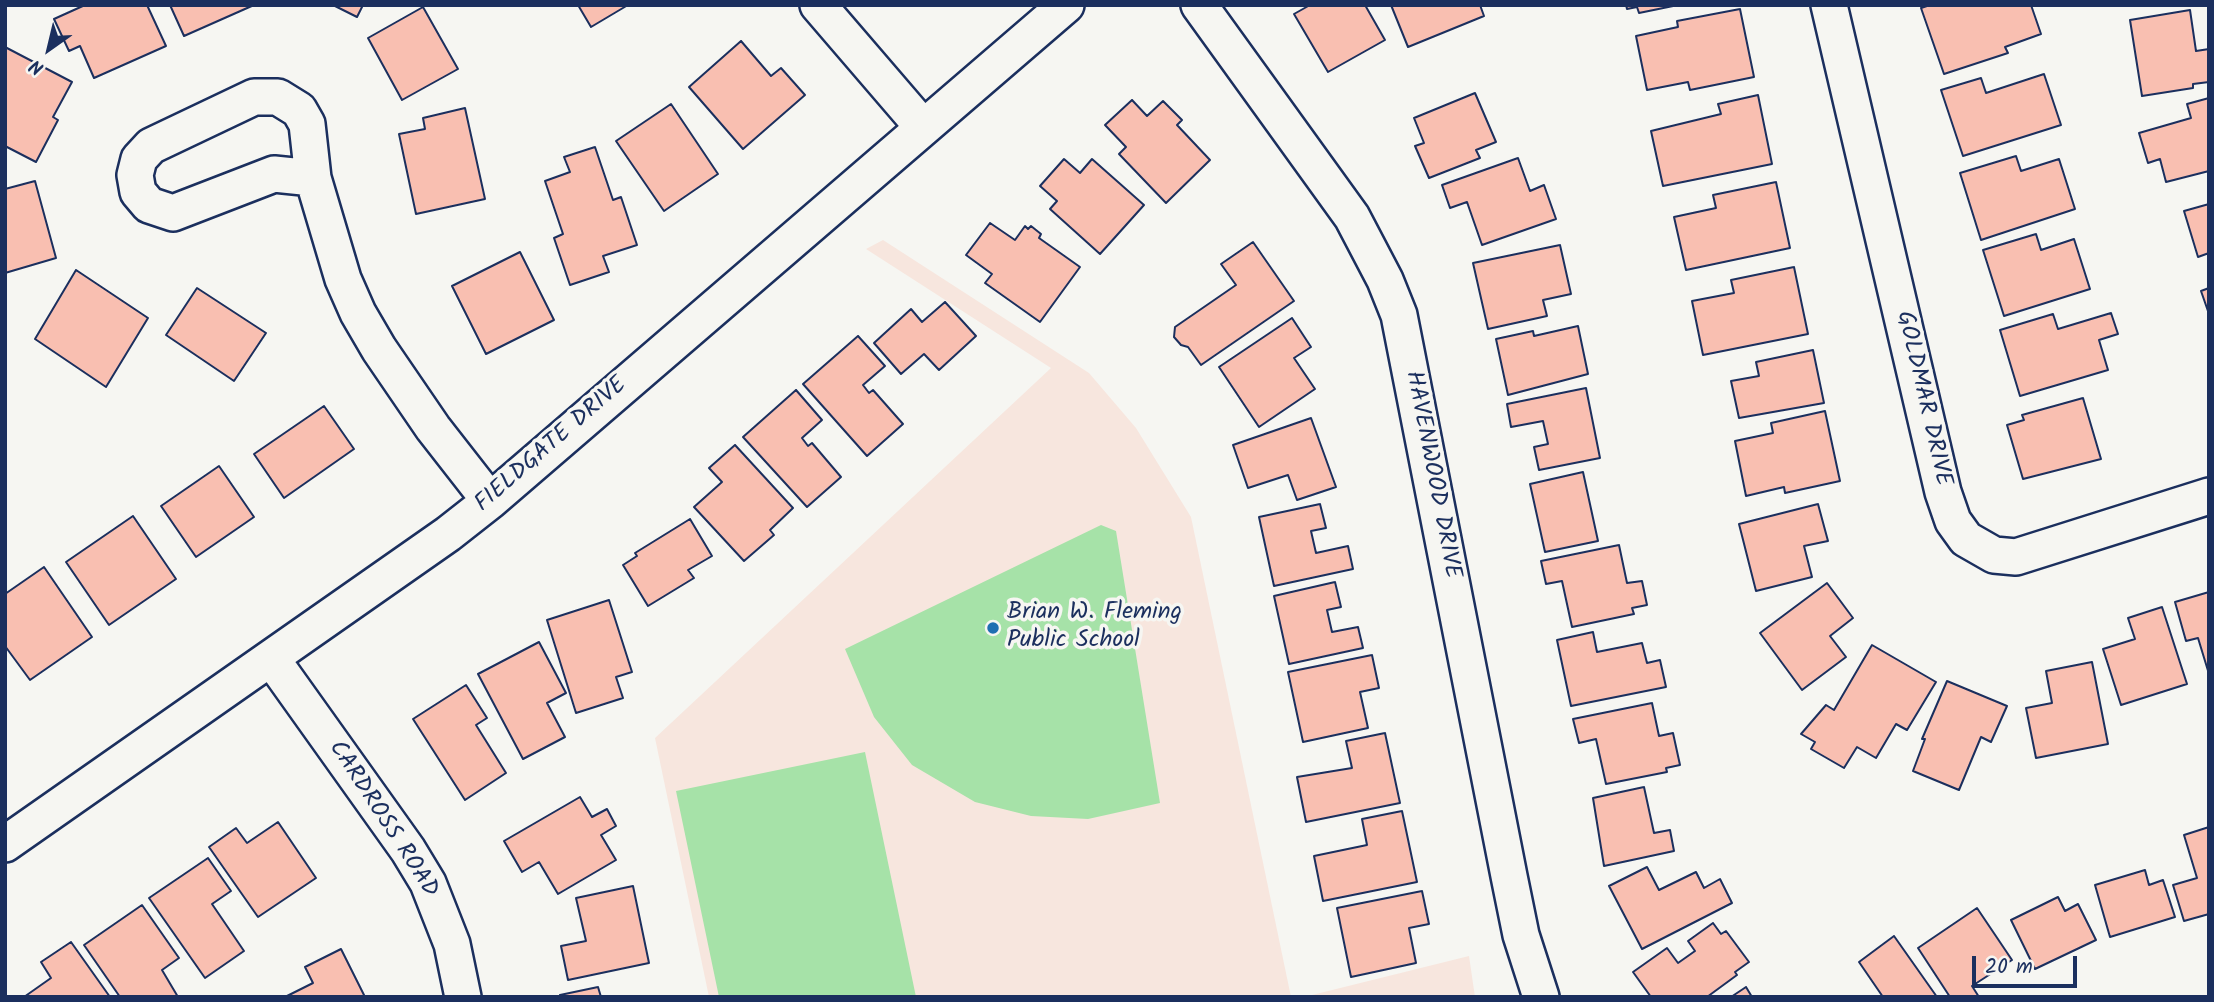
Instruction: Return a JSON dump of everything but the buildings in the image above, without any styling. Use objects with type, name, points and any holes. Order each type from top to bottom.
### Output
[{"type":"street","points":[[818,5],[922,126]]},
{"type":"street","name":"FIELDGATE DRIVE","points":[[5,844],[491,501],[922,126],[1066,5]]},
{"type":"street","name":"HAVENWOOD DRIVE","points":[[1199,5],[1352,217],[1385,280],[1399,315],[1521,935],[1541,997]]},
{"type":"street","name":"GOLDMAR DRIVE","points":[[1829,5],[1943,492],[1953,521],[1966,539],[1994,555],[2016,557],[2209,496]]},
{"type":"street","points":[[313,178],[274,174],[173,213],[149,205],[138,192],[135,175],[139,159],[151,146],[263,96],[286,100],[303,117],[309,132],[313,178],[343,279],[358,313],[433,428],[491,501]]},
{"type":"street","name":"CARDROSS ROAD","points":[[271,658],[428,883],[452,944],[463,997]]},
{"type":"shaded area","name":"Brian W. Fleming Public School","points":[[883,240],[1089,373],[1136,428],[1191,517],[1291,997],[709,997],[655,738],[1051,368],[866,249]]},
{"type":"shaded area","points":[[1469,956],[1475,997],[1304,997]]},
{"type":"green space","points":[[1101,525],[1116,531],[1160,803],[1088,819],[1031,816],[975,802],[912,765],[874,717],[845,649]]},
{"type":"green space","points":[[865,752],[916,997],[719,997],[676,791]]},
{"type":"place","name":"Brian W. Fleming Public School","points":[[993,628]]}]
